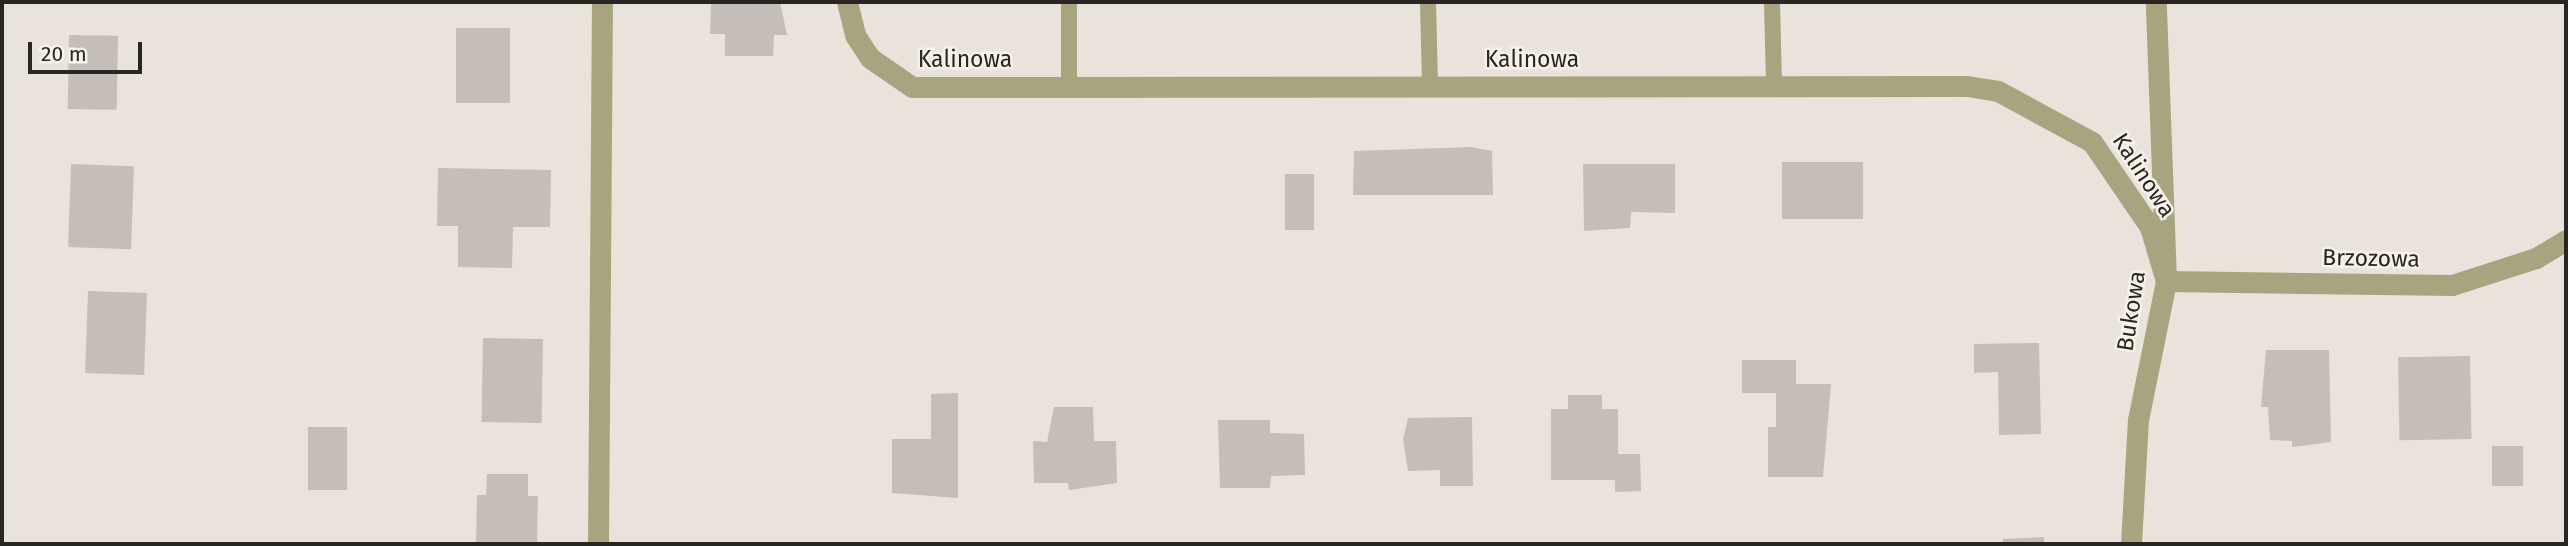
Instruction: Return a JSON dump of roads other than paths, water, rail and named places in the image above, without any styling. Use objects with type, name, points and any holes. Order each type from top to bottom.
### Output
[{"type":"street","points":[[598,544],[601,2]]},
{"type":"street","name":"Kalinowa","points":[[847,2],[855,35],[870,58],[912,87],[1966,86],[2025,102],[2092,142],[2150,227],[2166,281]]},
{"type":"street","name":"Bukowa","points":[[2131,544],[2138,420],[2166,281],[2156,2]]},
{"type":"street","name":"Brzozowa","points":[[2166,281],[2452,285],[2536,258],[2566,240]]},
{"type":"lane","points":[[1069,2],[1069,85]]},
{"type":"lane","points":[[1428,2],[1430,85]]},
{"type":"lane","points":[[1772,2],[1774,85]]}]
